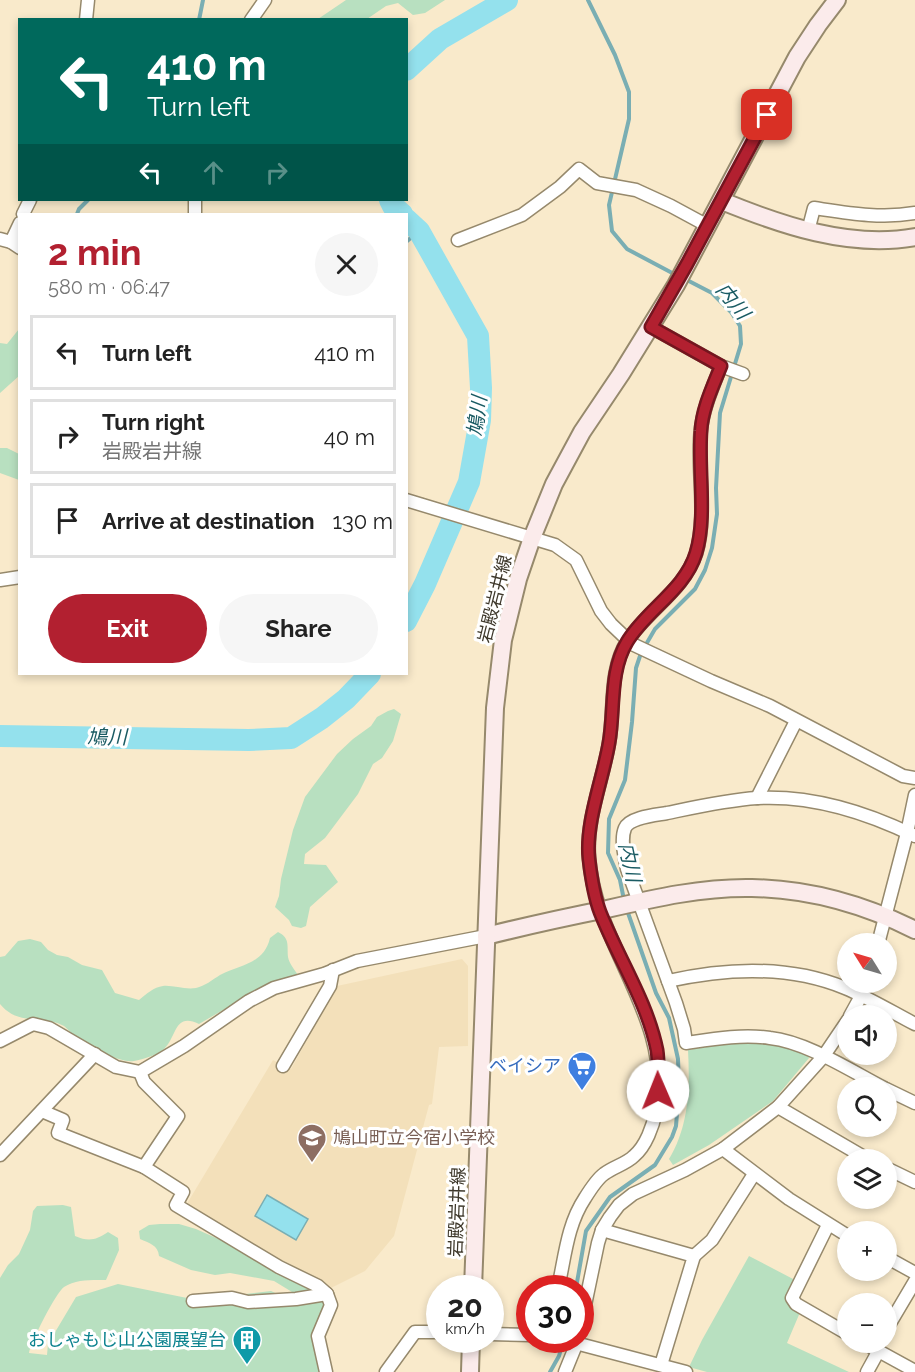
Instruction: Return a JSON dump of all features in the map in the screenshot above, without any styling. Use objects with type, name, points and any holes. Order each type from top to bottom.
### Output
[{"type":"main road","name":"岩殿岩井線","points":[[473,1275],[495,708],[503,640],[518,579],[531,538],[567,458],[676,285],[797,57],[837,0]]},
{"type":"main road","points":[[722,201],[807,231],[858,239],[909,238]]},
{"type":"main road","points":[[486,936],[639,902],[707,890],[753,888],[794,892],[837,901],[886,916],[915,930]]},
{"type":"main road","points":[[470,1372],[471,1353]]},
{"type":"street","points":[[87,18],[88,0]]},
{"type":"street","points":[[252,18],[265,0]]},
{"type":"street","points":[[458,240],[522,215],[560,187],[579,169],[597,183],[636,190],[708,226]]},
{"type":"street","points":[[807,231],[814,208],[860,215],[884,216],[915,213]]},
{"type":"street","points":[[10,243],[18,227]]},
{"type":"street","points":[[651,327],[721,366],[743,374]]},
{"type":"street","points":[[561,1275],[570,1228],[584,1199],[602,1175],[635,1156],[649,1135],[656,1112],[657,1052],[650,1026],[600,910],[589,856],[591,829],[610,741],[616,669],[630,642],[673,591],[690,567],[696,553],[700,534],[701,429],[706,407],[721,366]]},
{"type":"street","points":[[408,501],[555,545],[576,560],[601,611],[630,642],[770,706],[903,776],[915,777]]},
{"type":"street","points":[[0,580],[18,577]]},
{"type":"street","points":[[757,798],[796,721]]},
{"type":"street","points":[[881,933],[911,835],[915,795]]},
{"type":"street","points":[[863,1077],[793,1043],[770,1038],[744,1037],[686,1043],[684,1029],[668,981],[627,869],[624,850],[625,829],[630,822],[698,807],[757,798],[797,799],[825,804],[857,812],[911,835]]},
{"type":"street","points":[[0,1041],[33,1024],[49,1028],[116,1067],[140,1072],[184,1046],[249,1001],[274,988],[357,962],[486,936]]},
{"type":"street","points":[[283,1066],[330,986],[333,970]]},
{"type":"street","points":[[668,981],[717,972],[766,971],[822,980],[861,996],[915,1024]]},
{"type":"street","points":[[856,1005],[862,993]]},
{"type":"street","points":[[592,1275],[602,1230],[619,1205],[633,1194],[723,1149],[778,1107],[823,1057],[837,1036]]},
{"type":"street","points":[[0,1155],[95,1054]]},
{"type":"street","points":[[140,1072],[144,1082],[178,1116],[144,1167]]},
{"type":"street","points":[[897,1094],[915,1103]]},
{"type":"street","points":[[778,1107],[850,1149]]},
{"type":"street","points":[[42,1111],[63,1120],[58,1133],[144,1167],[183,1192],[176,1205],[279,1267],[318,1286],[327,1294],[331,1305],[318,1336],[327,1372]]},
{"type":"street","points":[[723,1149],[754,1174],[837,1230]]},
{"type":"street","points":[[897,1173],[915,1182]]},
{"type":"street","points":[[661,1365],[694,1256],[712,1240],[754,1174]]},
{"type":"street","points":[[828,1225],[792,1298],[796,1304],[837,1328]]},
{"type":"street","points":[[602,1230],[694,1256]]},
{"type":"street","points":[[897,1263],[915,1273]]},
{"type":"street","points":[[897,1311],[915,1281]]},
{"type":"street","points":[[193,1301],[232,1298],[248,1302],[296,1299],[327,1294]]},
{"type":"street","points":[[386,1372],[415,1332],[426,1332]]},
{"type":"street","points":[[594,1346],[686,1372]]},
{"type":"street","points":[[565,1372],[573,1353]]},
{"type":"street","points":[[867,1372],[876,1353]]},
{"type":"street","points":[[886,1353],[915,1371]]},
{"type":"shaded area","name":"鳩山町立今宿小学校","points":[[462,959],[468,966],[468,1046],[439,1047],[432,1104],[429,1105],[394,1236],[365,1271],[329,1289],[185,1207],[273,1060],[291,1069],[337,986]]},
{"type":"green space","points":[[346,0],[445,0],[425,13],[413,15],[398,3],[386,6],[368,18],[319,18]]},
{"type":"green space","points":[[18,330],[18,377],[0,393],[0,343],[7,344]]},
{"type":"green space","points":[[0,448],[7,448],[18,454],[18,480],[0,473]]},
{"type":"green space","points":[[394,709],[401,714],[393,741],[382,758],[373,764],[358,794],[325,838],[305,854],[304,864],[326,865],[338,882],[310,907],[306,926],[301,928],[292,926],[275,907],[293,830],[305,797],[337,754],[371,726],[377,717]]},
{"type":"green space","points":[[278,932],[286,939],[289,959],[298,975],[259,989],[199,1024],[191,1021],[180,1023],[164,1049],[142,1059],[128,1061],[112,1057],[74,1036],[64,1026],[23,1018],[7,1011],[0,1004],[0,957],[5,956],[18,941],[30,939],[41,942],[57,955],[102,970],[115,993],[139,1000],[150,991],[160,987],[192,988],[208,983],[257,958],[267,947],[270,938]]},
{"type":"green space","points":[[737,1042],[779,1045],[808,1055],[809,1058],[773,1101],[709,1145],[673,1165],[669,1159],[681,1133],[687,1106],[688,1050]]},
{"type":"green space","points":[[37,1206],[71,1207],[75,1236],[92,1239],[108,1232],[118,1238],[119,1250],[106,1280],[85,1280],[64,1287],[60,1291],[44,1318],[29,1353],[47,1355],[48,1344],[76,1297],[118,1284],[197,1300],[271,1291],[301,1305],[321,1298],[325,1303],[322,1372],[0,1372],[0,1278],[19,1254],[30,1230],[33,1211]]},
{"type":"green space","points":[[179,1224],[196,1229],[243,1250],[316,1292],[297,1295],[274,1281],[230,1273],[215,1275],[191,1270],[159,1256],[155,1247],[140,1239],[139,1231],[149,1225]]},
{"type":"green space","points":[[749,1256],[795,1280],[801,1310],[787,1343],[849,1372],[707,1372],[689,1367]]},
{"type":"water","points":[[267,1195],[308,1219],[296,1240],[255,1216]]},
{"type":"waterway","points":[[199,18],[203,0]]},
{"type":"waterway","name":"鳩川","points":[[408,68],[440,39],[507,0]]},
{"type":"waterway","name":"内川","points":[[588,0],[615,55],[629,92],[629,119],[609,205],[612,231],[627,249],[676,275]]},
{"type":"waterway","points":[[77,213],[87,201]]},
{"type":"waterway","name":"鳩川","points":[[390,201],[401,213]]},
{"type":"waterway","name":"鳩川","points":[[408,221],[419,231],[478,336],[481,388],[480,420],[469,482],[425,584],[408,617]]},
{"type":"waterway","points":[[408,240],[419,231]]},
{"type":"waterway","name":"内川","points":[[624,900],[620,880],[608,853],[609,819],[625,780],[636,668],[641,653],[655,629],[695,589],[705,570],[712,548],[717,514],[720,413],[741,344],[740,326],[731,312],[712,293],[685,279]]},
{"type":"waterway","name":"鳩川","points":[[0,736],[249,740],[291,738],[346,699],[369,675]]},
{"type":"waterway","name":"内川","points":[[578,1275],[586,1231],[610,1197],[655,1165],[676,1126],[679,1088],[678,1059],[669,1018],[656,993],[627,910]]},
{"type":"waterway","name":"内川","points":[[550,1372],[560,1353]]},
{"type":"place","name":"ベイシア","points":[[582,1092]]},
{"type":"place","name":"鳩山町立今宿小学校","points":[[312,1164]]},
{"type":"place","name":"おしゃもじ山公園展望台","points":[[247,1366]]},
{"type":"route","points":[[658,1091],[657,1052],[650,1026],[600,910],[589,856],[591,829],[610,741],[616,669],[620,655],[628,640],[673,591],[690,567],[696,553],[700,534],[701,429],[706,407],[721,366],[651,327],[767,115]]}]
